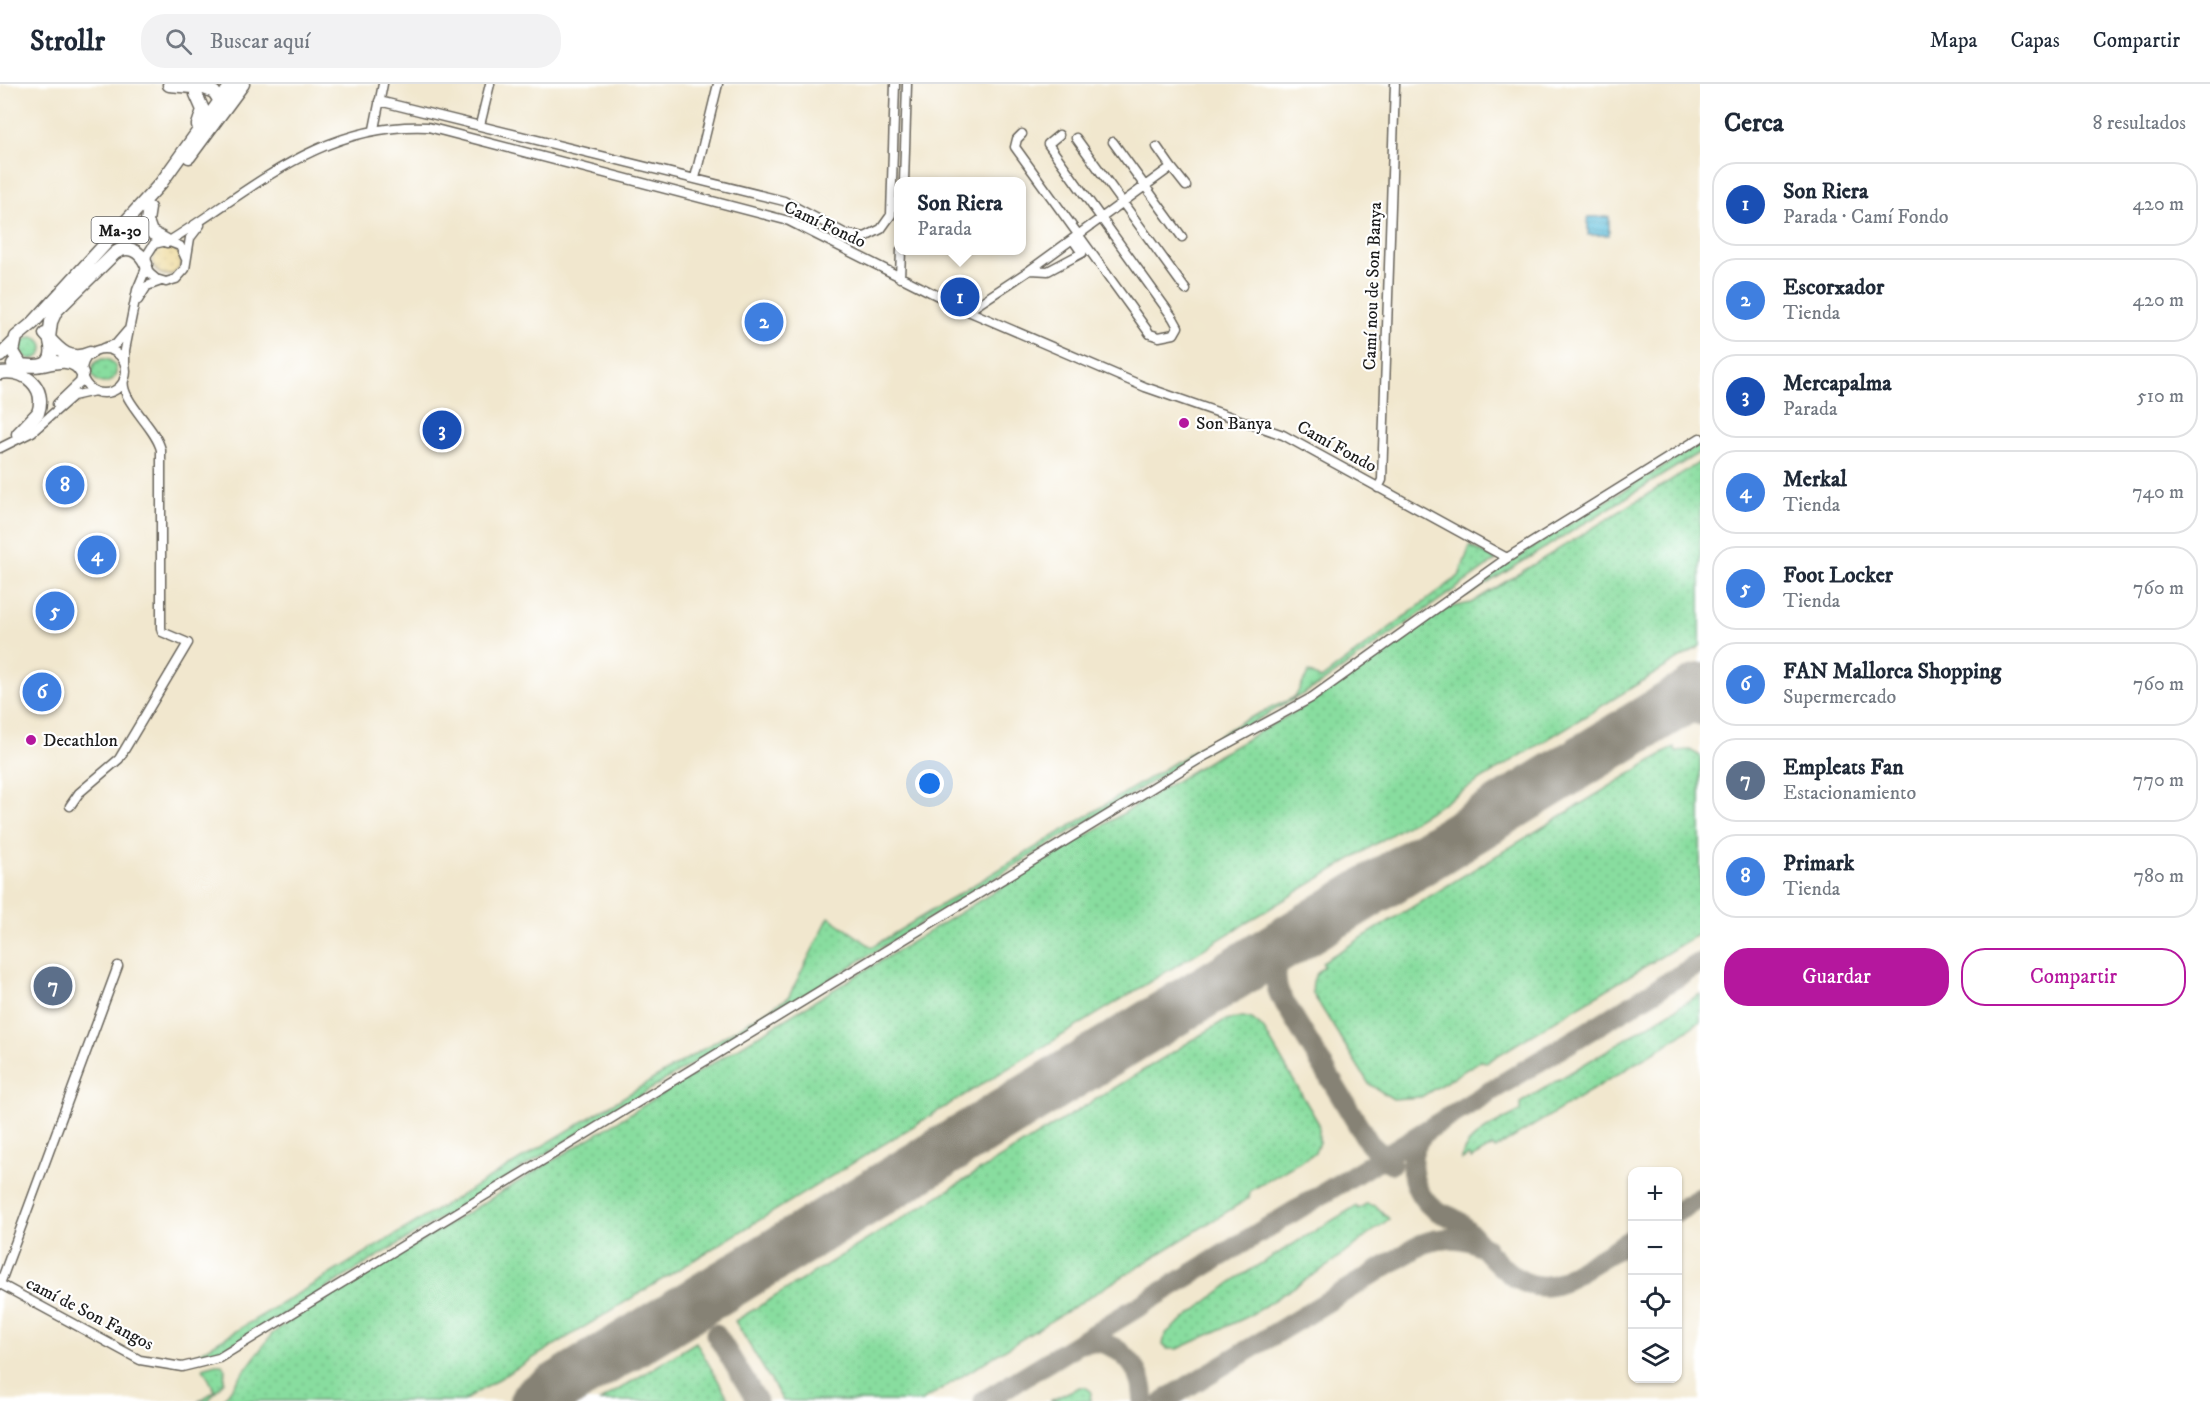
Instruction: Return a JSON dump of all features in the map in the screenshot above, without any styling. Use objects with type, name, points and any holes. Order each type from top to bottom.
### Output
[{"type":"highway","points":[[200,91],[226,84]]},
{"type":"highway","points":[[169,85],[214,92],[217,107],[237,87]]},
{"type":"highway","name":"Ma-30","points":[[0,356],[13,343],[17,335],[25,330],[175,170],[237,87]]},
{"type":"highway","points":[[175,170],[182,147],[202,119],[203,106],[200,91]]},
{"type":"highway","name":"Ma-30","points":[[43,365],[51,354],[53,315],[149,208],[217,107]]},
{"type":"highway","points":[[149,208],[147,221],[151,232],[167,241]]},
{"type":"highway","points":[[98,266],[122,249],[135,251],[146,264]]},
{"type":"highway","points":[[25,330],[38,330],[67,355],[80,357],[95,351]]},
{"type":"highway","points":[[13,343],[14,355],[21,365]]},
{"type":"highway","points":[[0,366],[21,365],[30,368],[68,362],[79,367],[82,373]]},
{"type":"highway","points":[[0,373],[24,375],[34,383],[40,397],[36,417],[18,434]]},
{"type":"street","points":[[164,84],[169,85]]},
{"type":"street","points":[[374,129],[383,84]]},
{"type":"street","points":[[480,124],[490,84]]},
{"type":"street","points":[[695,178],[718,84]]},
{"type":"street","points":[[379,101],[480,124],[784,201],[846,234],[865,237],[881,229],[891,215],[895,84]]},
{"type":"street","points":[[904,177],[907,84]]},
{"type":"street","name":"Camí nou de Son Banya","points":[[1378,488],[1382,480],[1395,84]]},
{"type":"street","name":"Camí Fondo","points":[[167,241],[207,218],[294,159],[327,144],[374,129],[400,126],[428,127],[789,221],[968,311],[1145,387],[1283,435],[1507,558]]},
{"type":"street","points":[[1022,134],[1017,139],[1015,147],[1076,237],[1150,334],[1159,337],[1174,334],[1178,327],[1173,318],[1048,144],[1059,135]]},
{"type":"street","points":[[1076,138],[1186,290]]},
{"type":"street","points":[[1113,142],[1182,237]]},
{"type":"street","points":[[1157,147],[1186,186]]},
{"type":"street","points":[[968,311],[1030,270],[1171,167]]},
{"type":"street","points":[[136,303],[147,286],[179,277],[186,262],[191,235],[207,218]]},
{"type":"street","points":[[1030,270],[1048,271],[1082,253],[1076,237]]},
{"type":"street","points":[[70,806],[119,759],[188,643],[162,632],[162,457],[156,435],[124,393],[125,350],[137,290],[144,275],[147,255],[152,247],[167,241],[180,246],[186,262]]},
{"type":"street","points":[[900,278],[901,255]]},
{"type":"street","points":[[146,264],[152,276],[162,281]]},
{"type":"street","points":[[1,447],[48,415],[80,382],[84,362],[95,351],[116,344],[130,327]]},
{"type":"street","points":[[95,351],[115,352],[125,365]]},
{"type":"street","points":[[82,373],[88,386],[97,392]]},
{"type":"street","points":[[108,392],[117,388],[124,379]]},
{"type":"street","points":[[1,447],[32,432],[73,396],[85,391],[108,392],[118,396],[140,415]]},
{"type":"street","name":"camí de Son Fangos","points":[[0,1284],[140,1360],[168,1367],[201,1364],[237,1349],[1201,758],[1311,698],[1507,558],[1700,438]]},
{"type":"street","points":[[0,1284],[118,966]]},
{"type":"green space","points":[[32,337],[40,340],[43,348],[40,356],[32,359],[24,356],[21,348],[24,340]]},
{"type":"green space","points":[[104,359],[109,360],[115,366],[115,376],[109,382],[104,383],[99,382],[93,376],[92,371],[93,366],[99,360]]},
{"type":"green space","points":[[1700,444],[1700,452],[1467,596],[1465,593],[1561,529]]},
{"type":"green space","points":[[1700,462],[1700,646],[463,1401],[222,1401],[272,1334],[285,1324],[1212,759],[1317,699],[1443,609],[1471,603]]},
{"type":"green space","points":[[1470,546],[1496,560],[1322,683],[1184,762],[281,1316],[226,1348],[199,1360],[196,1355],[788,998],[829,917],[872,947],[1241,722],[1295,697],[1309,672],[1321,679],[1459,576]]},
{"type":"green space","points":[[1674,747],[1676,751],[1690,750],[1700,756],[1700,933],[1487,1062],[1480,1061],[1421,1097],[1393,1099],[1369,1084],[1313,994],[1312,985],[1316,975],[1324,966],[1322,962]]},
{"type":"green space","points":[[1700,994],[1700,1021],[1664,1046],[1495,1149],[1493,1146],[1471,1159],[1469,1156],[1462,1160],[1463,1152],[1475,1137],[1520,1111],[1520,1103]]},
{"type":"green space","points":[[1243,1017],[1252,1019],[1263,1028],[1319,1124],[1319,1142],[1315,1153],[1250,1191],[1249,1198],[922,1401],[783,1401],[735,1321],[1225,1020]]},
{"type":"green space","points":[[1366,1204],[1376,1206],[1389,1219],[1329,1265],[1247,1317],[1178,1349],[1167,1349],[1163,1345],[1165,1334],[1237,1278],[1356,1206],[1358,1209]]},
{"type":"green space","points":[[696,1342],[730,1401],[600,1401]]},
{"type":"green space","points":[[222,1364],[225,1369],[224,1381],[208,1401],[199,1401],[215,1391],[203,1368]]},
{"type":"green space","points":[[1079,1387],[1085,1387],[1091,1391],[1090,1401],[1050,1401]]},
{"type":"sand","points":[[167,247],[177,251],[181,261],[177,271],[167,275],[157,271],[153,261],[157,251]]},
{"type":"water","points":[[1588,217],[1609,217],[1609,235],[1588,235]]},
{"type":"taxiway","points":[[1658,715],[1683,710],[1700,715]]},
{"type":"taxiway","points":[[1291,937],[1280,958],[1276,972],[1280,995],[1369,1143],[1391,1164]]},
{"type":"taxiway","points":[[984,1401],[1700,963]]},
{"type":"taxiway","points":[[1424,1133],[1417,1142],[1412,1162],[1416,1184],[1421,1194],[1436,1210],[1460,1223],[1504,1269],[1517,1278],[1530,1284],[1544,1286],[1560,1283],[1628,1241]]},
{"type":"taxiway","points":[[1682,1209],[1700,1198]]},
{"type":"taxiway","points":[[1164,1401],[1422,1244],[1454,1238],[1470,1241],[1485,1248]]},
{"type":"taxiway","points":[[716,1334],[757,1401]]},
{"type":"taxiway","points":[[1078,1344],[1103,1343],[1124,1356],[1139,1376],[1143,1389],[1143,1401]]},
{"type":"runway","points":[[536,1401],[1700,689]]},
{"type":"place","name":"Son Riera","points":[[960,297]]},
{"type":"place","name":"Escorxador","points":[[764,322]]},
{"type":"place","name":"Son Banya","points":[[1184,423]]},
{"type":"place","name":"Mercapalma","points":[[442,430]]},
{"type":"place","name":"Primark","points":[[65,485]]},
{"type":"place","name":"Merkal","points":[[97,555]]},
{"type":"place","name":"Foot Locker","points":[[55,611]]},
{"type":"place","name":"FAN Mallorca Shopping","points":[[42,692]]},
{"type":"place","name":"Decathlon","points":[[31,740]]},
{"type":"place","name":"Empleats Fan","points":[[53,986]]}]
